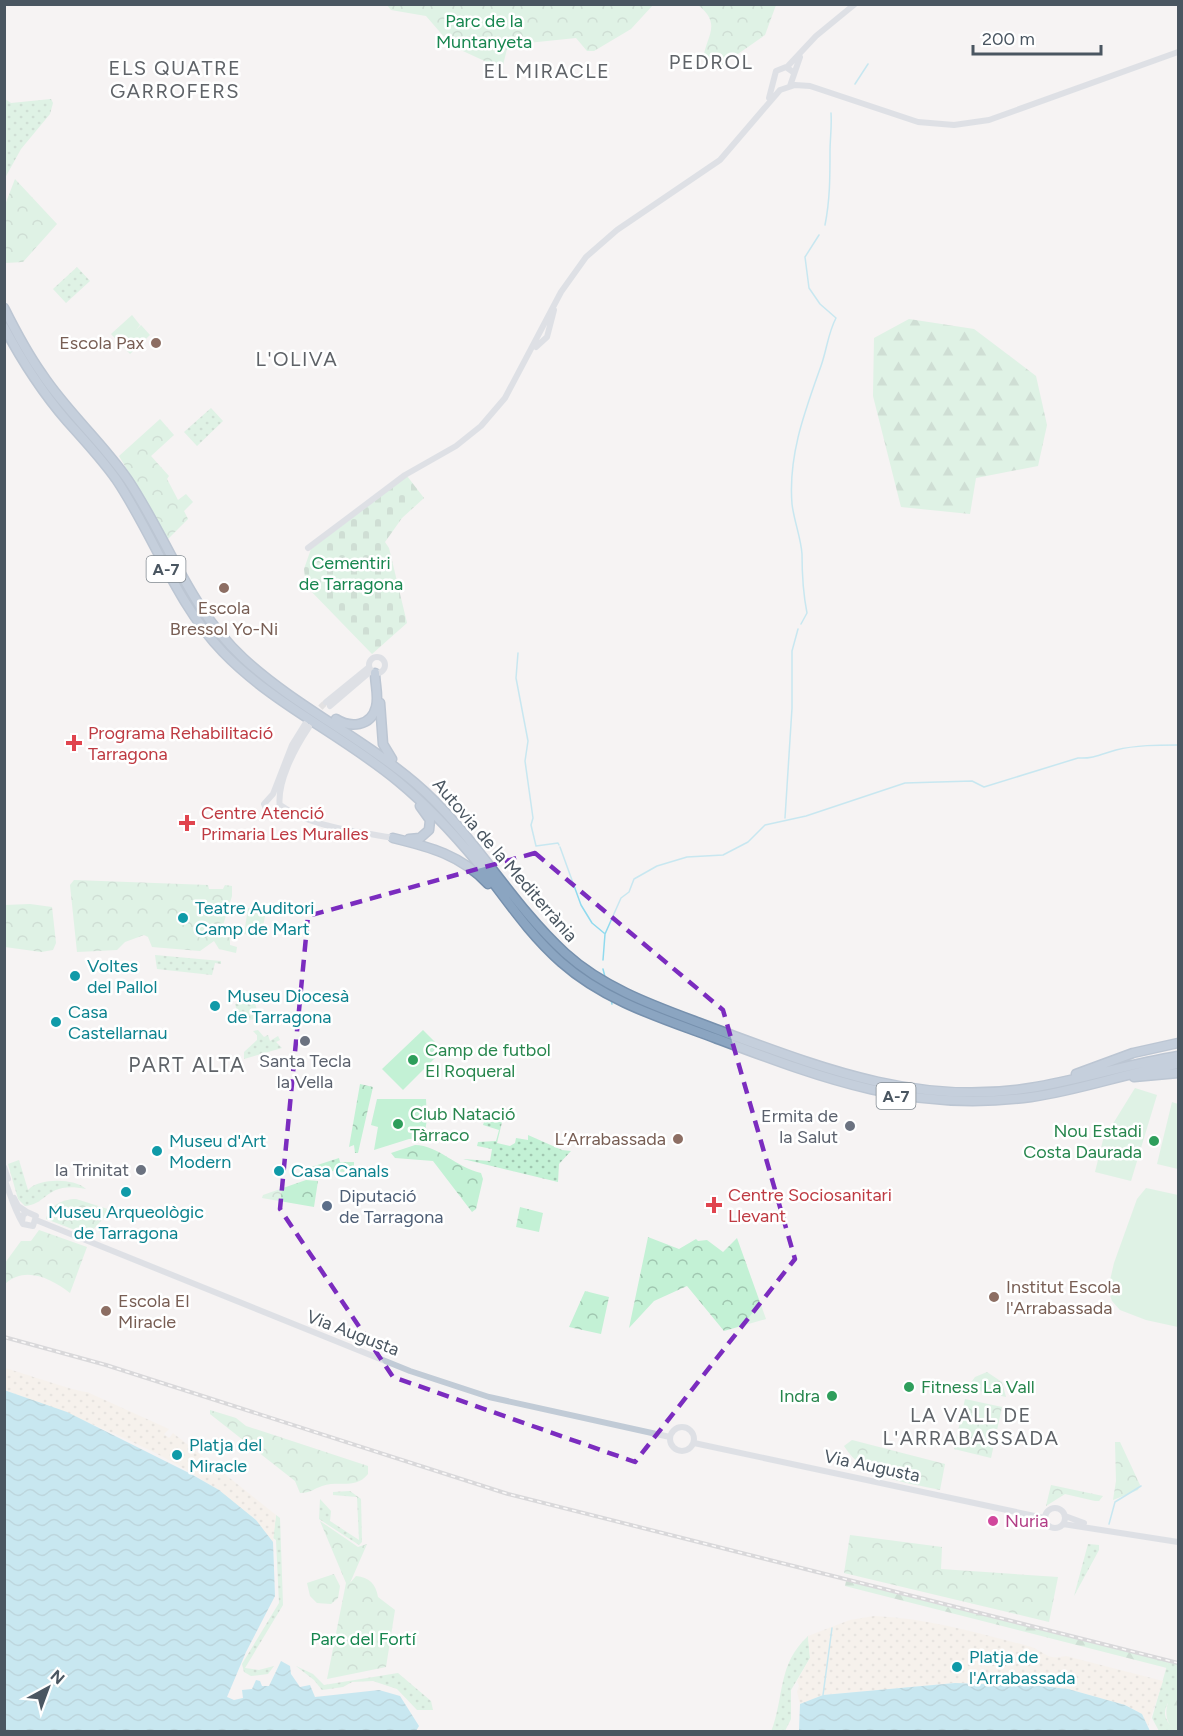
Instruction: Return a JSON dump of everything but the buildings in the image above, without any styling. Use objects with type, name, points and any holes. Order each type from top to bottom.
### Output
[{"type":"highway","name":"Autovia de la Mediterrània","points":[[4,308],[42,375],[110,455],[136,492],[182,579],[204,614],[230,645],[273,683],[356,737],[417,785],[468,838],[546,935],[567,955],[603,981],[623,992],[844,1076],[895,1087],[960,1093],[1027,1089],[1179,1056]]},
{"type":"highway","name":"Autovia de la Mediterrània","points":[[4,327],[32,375],[113,475],[139,517],[182,598],[223,652],[267,691],[377,766],[418,798],[446,826],[523,922],[561,962],[605,993],[625,1004],[812,1074],[890,1095],[927,1100],[992,1100],[1050,1094],[1179,1064]]},
{"type":"highway","points":[[4,337],[35,383],[65,418]]},
{"type":"highway","points":[[273,683],[341,722],[358,725],[367,720],[376,709],[372,670]]},
{"type":"highway","points":[[380,703],[382,744],[392,759],[411,775],[417,785]]},
{"type":"highway","points":[[377,766],[415,801],[430,820],[429,830],[420,838],[393,838]]},
{"type":"highway","points":[[393,838],[435,848],[461,860],[481,877],[523,922]]},
{"type":"highway","points":[[960,1093],[1062,1079],[1133,1053],[1179,1042]]},
{"type":"highway","points":[[1098,1083],[1154,1074],[1179,1073]]},
{"type":"main road","points":[[767,101],[794,81],[791,71],[816,36],[855,4]]},
{"type":"main road","points":[[308,548],[405,476],[472,434],[501,403],[529,354],[547,337],[557,300],[572,274],[591,251],[617,230],[712,168],[738,141],[767,101],[776,71],[791,71],[810,86],[918,122],[954,125],[989,120],[1179,52]]},
{"type":"main road","points":[[774,80],[778,85],[787,87],[810,86]]},
{"type":"main road","points":[[372,670],[370,660],[376,657],[383,660],[385,667],[379,683],[380,703]]},
{"type":"main road","points":[[328,704],[372,670],[382,672],[385,667]]},
{"type":"main road","points":[[276,813],[276,802],[307,726]]},
{"type":"main road","points":[[289,812],[268,813],[264,809],[266,802],[276,802],[289,812],[330,825],[393,838]]},
{"type":"main road","points":[[4,1167],[15,1202],[27,1212],[34,1214],[36,1220],[30,1227],[22,1222],[11,1204],[4,1178]]},
{"type":"main road","points":[[22,1222],[23,1215],[27,1212]]},
{"type":"main road","name":"Via Augusta","points":[[36,1220],[410,1371],[489,1397],[670,1437]]},
{"type":"main road","points":[[685,1427],[693,1433],[694,1443],[689,1449],[679,1451],[672,1445],[670,1437],[675,1429],[685,1427]]},
{"type":"main road","name":"Via Augusta","points":[[694,1443],[1044,1518]]},
{"type":"main road","points":[[1099,1528],[1065,1516],[1060,1509],[1054,1507],[1048,1510],[1044,1518],[1051,1527],[1063,1524],[1099,1528],[1179,1543]]},
{"type":"main road","points":[[1063,1524],[1065,1516]]},
{"type":"highlighted area","points":[[535,853],[723,1010],[795,1259],[635,1462],[393,1377],[280,1209],[308,916]]},
{"type":"green space","name":"Parc de la Muntanyeta","points":[[387,5],[653,5],[631,29],[594,51],[587,51],[576,38],[508,45],[502,69],[452,46],[426,16],[391,10]]},
{"type":"green space","points":[[698,5],[776,5],[765,35],[715,70],[703,62],[711,25],[706,12]]},
{"type":"green space","points":[[5,99],[11,103],[51,99],[53,103],[50,114],[21,149],[5,178]]},
{"type":"green space","points":[[15,179],[57,224],[23,262],[5,263],[5,205]]},
{"type":"green space","points":[[77,267],[90,281],[66,303],[53,289]]},
{"type":"green space","points":[[132,315],[140,325],[136,330],[141,325],[150,335],[130,354],[111,334]]},
{"type":"green space","points":[[909,319],[974,329],[1036,376],[1047,425],[1038,466],[976,478],[970,514],[901,507],[873,396],[874,338]]},
{"type":"green space","points":[[211,408],[223,421],[197,446],[184,432]]},
{"type":"green space","points":[[160,419],[174,435],[151,456],[169,476],[167,479],[178,500],[186,494],[193,502],[184,511],[188,519],[168,539],[119,456]]},
{"type":"green space","name":"Cementiri de Tarragona","points":[[407,476],[424,498],[402,518],[385,542],[389,548],[407,623],[372,654],[306,586],[304,569],[311,549]]},
{"type":"green space","points":[[74,880],[208,885],[209,889],[223,889],[225,885],[232,886],[232,896],[220,935],[230,937],[230,945],[237,947],[236,953],[219,949],[214,941],[200,951],[152,947],[148,937],[144,935],[125,942],[117,950],[77,952],[70,885]]},
{"type":"green space","points":[[30,904],[52,907],[56,943],[53,950],[41,952],[5,947],[5,905]]},
{"type":"green space","points":[[248,908],[266,911],[261,937],[244,934]]},
{"type":"green space","points":[[155,955],[221,961],[221,964],[215,963],[212,975],[157,969]]},
{"type":"green space","points":[[254,999],[259,1018],[240,1022],[235,1004]]},
{"type":"green space","points":[[258,1030],[264,1037],[268,1035],[270,1041],[278,1036],[280,1040],[276,1042],[282,1048],[244,1059],[244,1052],[257,1040],[257,1035],[253,1031]]},
{"type":"green space","name":"Camp de futbol El Roqueral","points":[[423,1030],[443,1050],[403,1090],[382,1069]]},
{"type":"green space","points":[[360,1084],[373,1087],[358,1153],[355,1153],[354,1145],[349,1147]]},
{"type":"green space","points":[[1135,1088],[1157,1095],[1131,1181],[1095,1172],[1103,1140]]},
{"type":"green space","name":"Club Natació Tàrraco","points":[[377,1099],[426,1099],[427,1119],[424,1138],[409,1139],[374,1150],[378,1127],[371,1125]]},
{"type":"green space","points":[[1172,1102],[1178,1104],[1178,1169],[1157,1164]]},
{"type":"green space","points":[[504,1114],[497,1143],[510,1146],[515,1143],[516,1138],[528,1140],[528,1135],[562,1150],[571,1151],[559,1164],[558,1182],[463,1159],[490,1161],[492,1149],[477,1146],[478,1142],[496,1141],[499,1130],[483,1125],[484,1122],[500,1122]]},
{"type":"green space","points":[[415,1145],[432,1149],[464,1167],[481,1173],[483,1179],[476,1209],[472,1212],[433,1161],[395,1158],[391,1153]]},
{"type":"green space","points":[[339,1158],[340,1162],[354,1162],[354,1166],[345,1172],[305,1169]]},
{"type":"green space","points":[[19,1160],[28,1190],[40,1183],[57,1181],[81,1185],[86,1189],[62,1188],[33,1205],[25,1206],[18,1199],[8,1164]]},
{"type":"green space","points":[[306,1180],[318,1181],[314,1207],[262,1198],[263,1195]]},
{"type":"green space","points":[[1146,1188],[1178,1195],[1178,1327],[1146,1320],[1120,1310],[1112,1301],[1108,1289],[1114,1263],[1137,1199]]},
{"type":"green space","points":[[76,1199],[111,1210],[88,1235],[46,1219],[58,1204]]},
{"type":"green space","points":[[520,1207],[543,1213],[539,1232],[516,1227]]},
{"type":"green space","points":[[39,1230],[87,1247],[70,1293],[38,1276],[21,1275],[5,1284],[5,1263],[21,1241],[31,1241]]},
{"type":"green space","points":[[648,1237],[679,1249],[696,1239],[698,1241],[707,1240],[723,1252],[737,1238],[766,1319],[724,1331],[687,1286],[654,1301],[629,1328]]},
{"type":"green space","points":[[585,1291],[609,1297],[601,1334],[569,1327]]},
{"type":"green space","points":[[987,1372],[1002,1382],[1006,1397],[967,1388],[975,1377]]},
{"type":"green space","points":[[965,1399],[1002,1407],[991,1458],[954,1449]]},
{"type":"green space","points":[[210,1410],[236,1418],[246,1426],[368,1466],[368,1474],[358,1482],[329,1484],[300,1493],[295,1481],[210,1414]]},
{"type":"green space","points":[[852,1440],[945,1464],[940,1490],[887,1477],[863,1466],[844,1446]]},
{"type":"green space","points":[[1115,1442],[1120,1442],[1140,1485],[1138,1490],[1113,1500],[1116,1481]]},
{"type":"green space","points":[[1051,1485],[1103,1496],[1099,1501],[1095,1501],[1065,1494],[1046,1506]]},
{"type":"green space","points":[[350,1491],[361,1499],[362,1542],[359,1545],[319,1519],[320,1499],[331,1511],[330,1521],[359,1540],[357,1497],[333,1495],[333,1492]]},
{"type":"green space","points":[[276,1515],[280,1518],[283,1605],[245,1668],[259,1670],[274,1666],[268,1674],[251,1676],[244,1672],[242,1664],[279,1603],[276,1540],[273,1538]]},
{"type":"green space","name":"Parc del Fortí","points":[[320,1521],[358,1547],[367,1544],[350,1583],[356,1576],[368,1580],[376,1588],[378,1597],[395,1610],[386,1667],[327,1679],[346,1583]]},
{"type":"green space","points":[[850,1535],[942,1547],[941,1569],[1058,1577],[1049,1622],[844,1573]]},
{"type":"green space","points":[[1088,1544],[1099,1545],[1099,1550],[1074,1596]]},
{"type":"green space","points":[[334,1574],[340,1586],[338,1598],[331,1604],[317,1603],[310,1596],[307,1583]]},
{"type":"green space","points":[[846,1581],[1168,1662],[1167,1668],[845,1586]]},
{"type":"green space","points":[[808,1636],[810,1658],[791,1690],[791,1719],[785,1731],[771,1732],[786,1669],[798,1647]]},
{"type":"green space","points":[[1168,1662],[1178,1664],[1179,1682],[1165,1711],[1169,1724],[1176,1731],[1159,1731],[1152,1718]]},
{"type":"green space","points":[[296,1666],[313,1674],[324,1685],[398,1673],[431,1701],[433,1710],[417,1710],[397,1689],[373,1681],[352,1682],[343,1687],[322,1690],[314,1680]]},
{"type":"green space","points":[[1178,1686],[1178,1731],[1176,1732],[1168,1721],[1166,1709],[1170,1697]]},
{"type":"sand","name":"Platja del Miracle","points":[[5,1368],[87,1392],[169,1429],[164,1434],[169,1438],[173,1433],[276,1515],[273,1542],[248,1515],[219,1491],[186,1469],[113,1433],[5,1390]]},
{"type":"sand","name":"Platja de l'Arrabassada","points":[[874,1616],[952,1627],[1028,1646],[1049,1656],[1066,1656],[1163,1681],[1148,1726],[1142,1714],[1125,1705],[1068,1689],[1042,1686],[954,1683],[823,1695],[800,1704],[797,1681],[810,1658],[808,1636],[850,1620]]},
{"type":"water","points":[[4,1390],[67,1412],[191,1474],[219,1490],[256,1520],[273,1542],[275,1596],[246,1652],[227,1697],[234,1700],[243,1698],[242,1690],[252,1689],[256,1680],[260,1681],[262,1686],[269,1686],[281,1661],[290,1666],[291,1674],[300,1687],[310,1685],[315,1697],[379,1690],[400,1696],[419,1726],[416,1731],[5,1731]]},
{"type":"water","points":[[955,1683],[1068,1689],[1125,1705],[1142,1714],[1150,1731],[799,1731],[800,1704],[823,1695]]},
{"type":"waterway","points":[[855,84],[868,64]]},
{"type":"waterway","points":[[825,225],[828,207],[831,113]]},
{"type":"waterway","points":[[801,624],[807,613],[801,548],[792,504],[793,468],[799,434],[836,318],[820,304],[809,288],[805,257],[819,235]]},
{"type":"waterway","points":[[785,818],[792,708],[792,651],[798,629]]},
{"type":"waterway","points":[[518,653],[516,678],[528,741],[525,761],[533,818],[531,825],[536,846],[558,843],[559,845]]},
{"type":"waterway","points":[[603,960],[605,934],[621,898],[629,892],[634,879],[657,866],[687,857],[723,855],[748,842],[765,825],[806,816],[905,783],[972,781],[984,787],[1078,758],[1093,757],[1131,747],[1178,745]]},
{"type":"waterway","points":[[560,847],[581,905],[592,923],[604,933]]},
{"type":"waterway","points":[[603,969],[605,977]]},
{"type":"waterway","points":[[611,999],[612,1004]]},
{"type":"waterway","points":[[1109,1524],[1115,1502],[1141,1486]]},
{"type":"waterway","points":[[823,1695],[832,1628]]},
{"type":"tunnel","points":[[314,714],[326,702]]},
{"type":"railway","points":[[4,1337],[106,1365],[508,1494],[1178,1663]]},
{"type":"place","name":"Escola Pax","points":[[156,343]]},
{"type":"place","name":"Escola Bressol Yo-Ni","points":[[224,588]]},
{"type":"place","name":"Programa Rehabilitació Tarragona","points":[[74,743]]},
{"type":"place","name":"Centre Atenció Primaria Les Muralles","points":[[187,823]]},
{"type":"place","name":"Teatre Auditori Camp de Mart","points":[[183,918]]},
{"type":"place","name":"Voltes del Pallol","points":[[75,976]]},
{"type":"place","name":"Museu Diocesà de Tarragona","points":[[215,1006]]},
{"type":"place","name":"Casa Castellarnau","points":[[56,1022]]},
{"type":"place","name":"Santa Tecla la Vella","points":[[305,1041]]},
{"type":"place","name":"Camp de futbol El Roqueral","points":[[413,1060]]},
{"type":"place","name":"Club Natació Tàrraco","points":[[398,1124]]},
{"type":"place","name":"Ermita de la Salut","points":[[850,1126]]},
{"type":"place","name":"L’Arrabassada","points":[[678,1139]]},
{"type":"place","name":"Nou Estadi Costa Daurada","points":[[1154,1141]]},
{"type":"place","name":"Museu d'Art Modern","points":[[157,1151]]},
{"type":"place","name":"la Trinitat","points":[[141,1170]]},
{"type":"place","name":"Casa Canals","points":[[279,1171]]},
{"type":"place","name":"Museu Arqueològic de Tarragona","points":[[126,1192]]},
{"type":"place","name":"Centre Sociosanitari Llevant","points":[[714,1205]]},
{"type":"place","name":"Diputació de Tarragona","points":[[327,1206]]},
{"type":"place","name":"Institut Escola l'Arrabassada","points":[[994,1297]]},
{"type":"place","name":"Escola El Miracle","points":[[106,1311]]},
{"type":"place","name":"Fitness La Vall","points":[[909,1387]]},
{"type":"place","name":"Indra","points":[[832,1396]]},
{"type":"place","name":"Platja del Miracle","points":[[177,1455]]},
{"type":"place","name":"Nuria","points":[[993,1521]]},
{"type":"place","name":"Platja de l'Arrabassada","points":[[957,1667]]},
{"type":"district","name":"PEDROL","points":[[711,62]]},
{"type":"district","name":"EL MIRACLE","points":[[547,71]]},
{"type":"district","name":"ELS QUATRE GARROFERS","points":[[175,80]]},
{"type":"district","name":"L'OLIVA","points":[[297,359]]},
{"type":"district","name":"PART ALTA","points":[[187,1064]]},
{"type":"district","name":"LA VALL DE L'ARRABASSADA","points":[[971,1426]]}]
